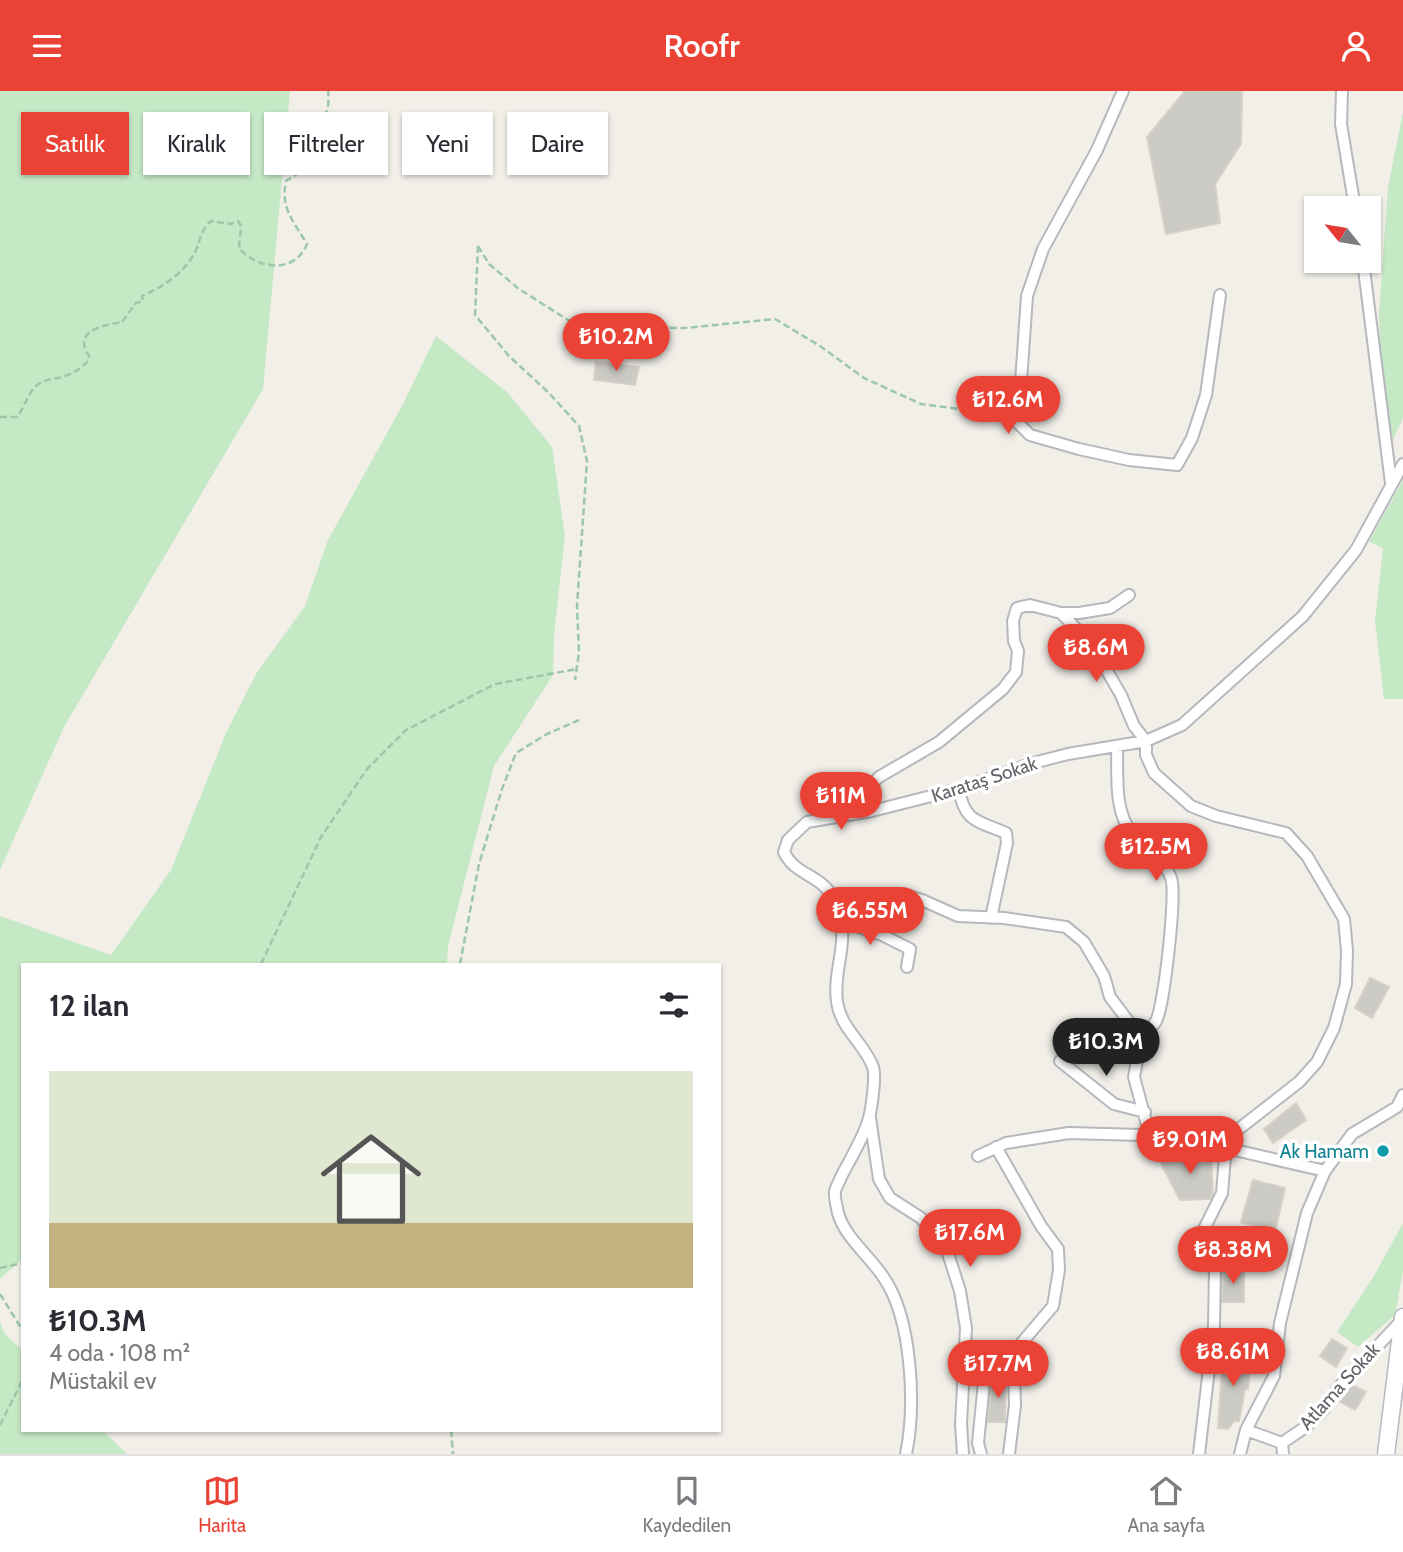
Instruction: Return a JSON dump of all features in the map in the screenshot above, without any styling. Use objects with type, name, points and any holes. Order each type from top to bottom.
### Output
[{"type":"main road","points":[[1386,1454],[1403,1318]]},
{"type":"street","points":[[1123,91],[1097,150],[1043,249],[1027,296],[1021,383],[1016,397],[1015,420],[1030,435],[1129,460],[1177,465],[1192,438],[1206,395],[1220,295]]},
{"type":"street","points":[[1342,91],[1341,124],[1353,196]]},
{"type":"street","points":[[1365,273],[1391,483]]},
{"type":"street","name":"Karataş Sokak","points":[[906,1454],[911,1428],[910,1369],[899,1308],[885,1278],[853,1240],[838,1215],[835,1192],[870,1116],[874,1070],[864,1049],[846,1029],[837,1002],[843,947],[841,921],[832,897],[823,884],[789,865],[784,852],[788,840],[807,822],[872,811],[959,789],[1033,763],[1146,741],[1182,725],[1303,616],[1356,550],[1403,464]]},
{"type":"street","points":[[838,817],[879,777],[939,742],[1003,689],[1016,672],[1018,651],[1014,641],[1013,621],[1017,608],[1030,605],[1061,613],[1110,608],[1129,595]]},
{"type":"street","points":[[1061,613],[1092,645],[1121,695],[1134,726],[1146,741],[1146,755],[1154,773],[1191,807],[1286,833],[1307,856],[1344,919],[1346,984],[1334,1028],[1317,1062],[1299,1082],[1231,1135],[1226,1145],[1222,1193],[1204,1229],[1215,1269],[1214,1326],[1199,1454]]},
{"type":"street","points":[[1117,746],[1123,817],[1131,833],[1148,846],[1172,879],[1162,1004],[1156,1022],[1138,1041]]},
{"type":"street","points":[[959,789],[962,806],[971,818],[1006,833],[1007,843],[991,918]]},
{"type":"street","points":[[876,933],[888,908],[898,896],[922,900],[958,916],[1066,927],[1084,942],[1104,976],[1110,997],[1138,1034],[1134,1077],[1150,1136]]},
{"type":"street","points":[[841,921],[876,933],[909,949],[907,967]]},
{"type":"street","points":[[1060,1061],[1114,1104],[1145,1112]]},
{"type":"street","points":[[1240,1454],[1246,1430],[1274,1375],[1280,1322],[1307,1213],[1325,1171],[1352,1134],[1397,1107],[1403,1095]]},
{"type":"street","points":[[870,1116],[879,1179],[890,1198],[920,1218],[947,1249],[960,1291],[966,1328],[961,1423],[963,1454]]},
{"type":"street","points":[[978,1156],[1006,1143],[1069,1133],[1212,1137],[1239,1151],[1325,1171]]},
{"type":"street","points":[[996,1147],[1041,1226],[1058,1249],[1059,1270],[1053,1306],[1019,1346],[1014,1372],[1015,1405],[1009,1454]]},
{"type":"street","name":"Atlama Sokak","points":[[1283,1449],[1324,1409],[1346,1380],[1403,1318]]},
{"type":"street","points":[[965,1352],[981,1362],[985,1372],[979,1432],[981,1454]]},
{"type":"street","points":[[1246,1430],[1283,1449]]},
{"type":"path","points":[[0,417],[17,417],[34,388],[40,383],[48,378],[61,378],[72,374],[88,361],[89,356],[84,349],[90,332],[97,327],[122,322],[136,303],[143,301],[142,296],[154,291],[182,271],[195,250],[203,229],[211,221],[231,224],[238,221],[241,226],[239,248],[256,262],[284,266],[303,253],[307,244],[289,213],[283,196],[286,181],[310,166],[315,154],[312,151],[316,135],[330,104],[328,91]]},
{"type":"path","points":[[575,680],[579,653],[577,607],[587,461],[579,426],[549,393],[509,356],[475,314],[478,246],[489,264],[519,289],[568,320],[610,327],[685,328],[775,319],[820,346],[864,378],[921,404],[975,411],[1016,397]]},
{"type":"path","points":[[261,963],[321,837],[367,769],[406,730],[495,684],[577,669]]},
{"type":"path","points":[[460,963],[479,865],[516,753],[547,734],[579,720]]},
{"type":"path","points":[[0,1268],[21,1263]]},
{"type":"path","points":[[0,1294],[21,1328]]},
{"type":"path","points":[[0,1425],[21,1383]]},
{"type":"path","points":[[451,1432],[453,1454]]},
{"type":"green space","points":[[0,91],[290,91],[288,112],[264,112],[264,175],[282,175],[263,389],[64,727],[0,870]]},
{"type":"green space","points":[[1403,112],[1403,418],[1392,442],[1382,444],[1379,314],[1388,187]]},
{"type":"green space","points":[[436,336],[508,393],[552,447],[565,536],[554,636],[553,675],[494,766],[448,946],[447,963],[21,963],[21,1260],[0,1279],[0,916],[111,955],[171,870],[226,733],[256,674],[305,606],[328,540],[402,406]]},
{"type":"green space","points":[[1403,480],[1403,699],[1384,699],[1375,621],[1383,548],[1369,542]]},
{"type":"green space","points":[[1403,1223],[1403,1271],[1395,1315],[1358,1347],[1337,1332],[1374,1276]]},
{"type":"green space","points":[[0,1322],[5,1334],[21,1349],[21,1432],[104,1432],[127,1454],[0,1454]]},
{"type":"building","points":[[1185,91],[1242,91],[1241,144],[1215,184],[1220,223],[1166,234],[1147,137]]},
{"type":"building","points":[[596,362],[639,367],[635,385],[594,380]]},
{"type":"building","points":[[1370,978],[1389,987],[1372,1018],[1355,1008]]},
{"type":"building","points":[[1296,1103],[1306,1120],[1273,1143],[1264,1129]]},
{"type":"building","points":[[1211,1155],[1213,1193],[1210,1199],[1180,1200],[1157,1156]]},
{"type":"building","points":[[1253,1180],[1285,1188],[1275,1232],[1241,1222]]},
{"type":"building","points":[[1223,1269],[1244,1271],[1244,1302],[1222,1302]]},
{"type":"building","points":[[1332,1339],[1347,1348],[1336,1367],[1320,1356]]},
{"type":"building","points":[[1223,1354],[1251,1354],[1248,1389],[1245,1389],[1239,1421],[1234,1421],[1228,1429],[1218,1428]]},
{"type":"building","points":[[992,1377],[1006,1377],[1005,1422],[988,1422]]},
{"type":"building","points":[[1352,1385],[1366,1392],[1355,1410],[1339,1401]]},
{"type":"place","name":"Ak Hamam","points":[[1383,1151]]}]
